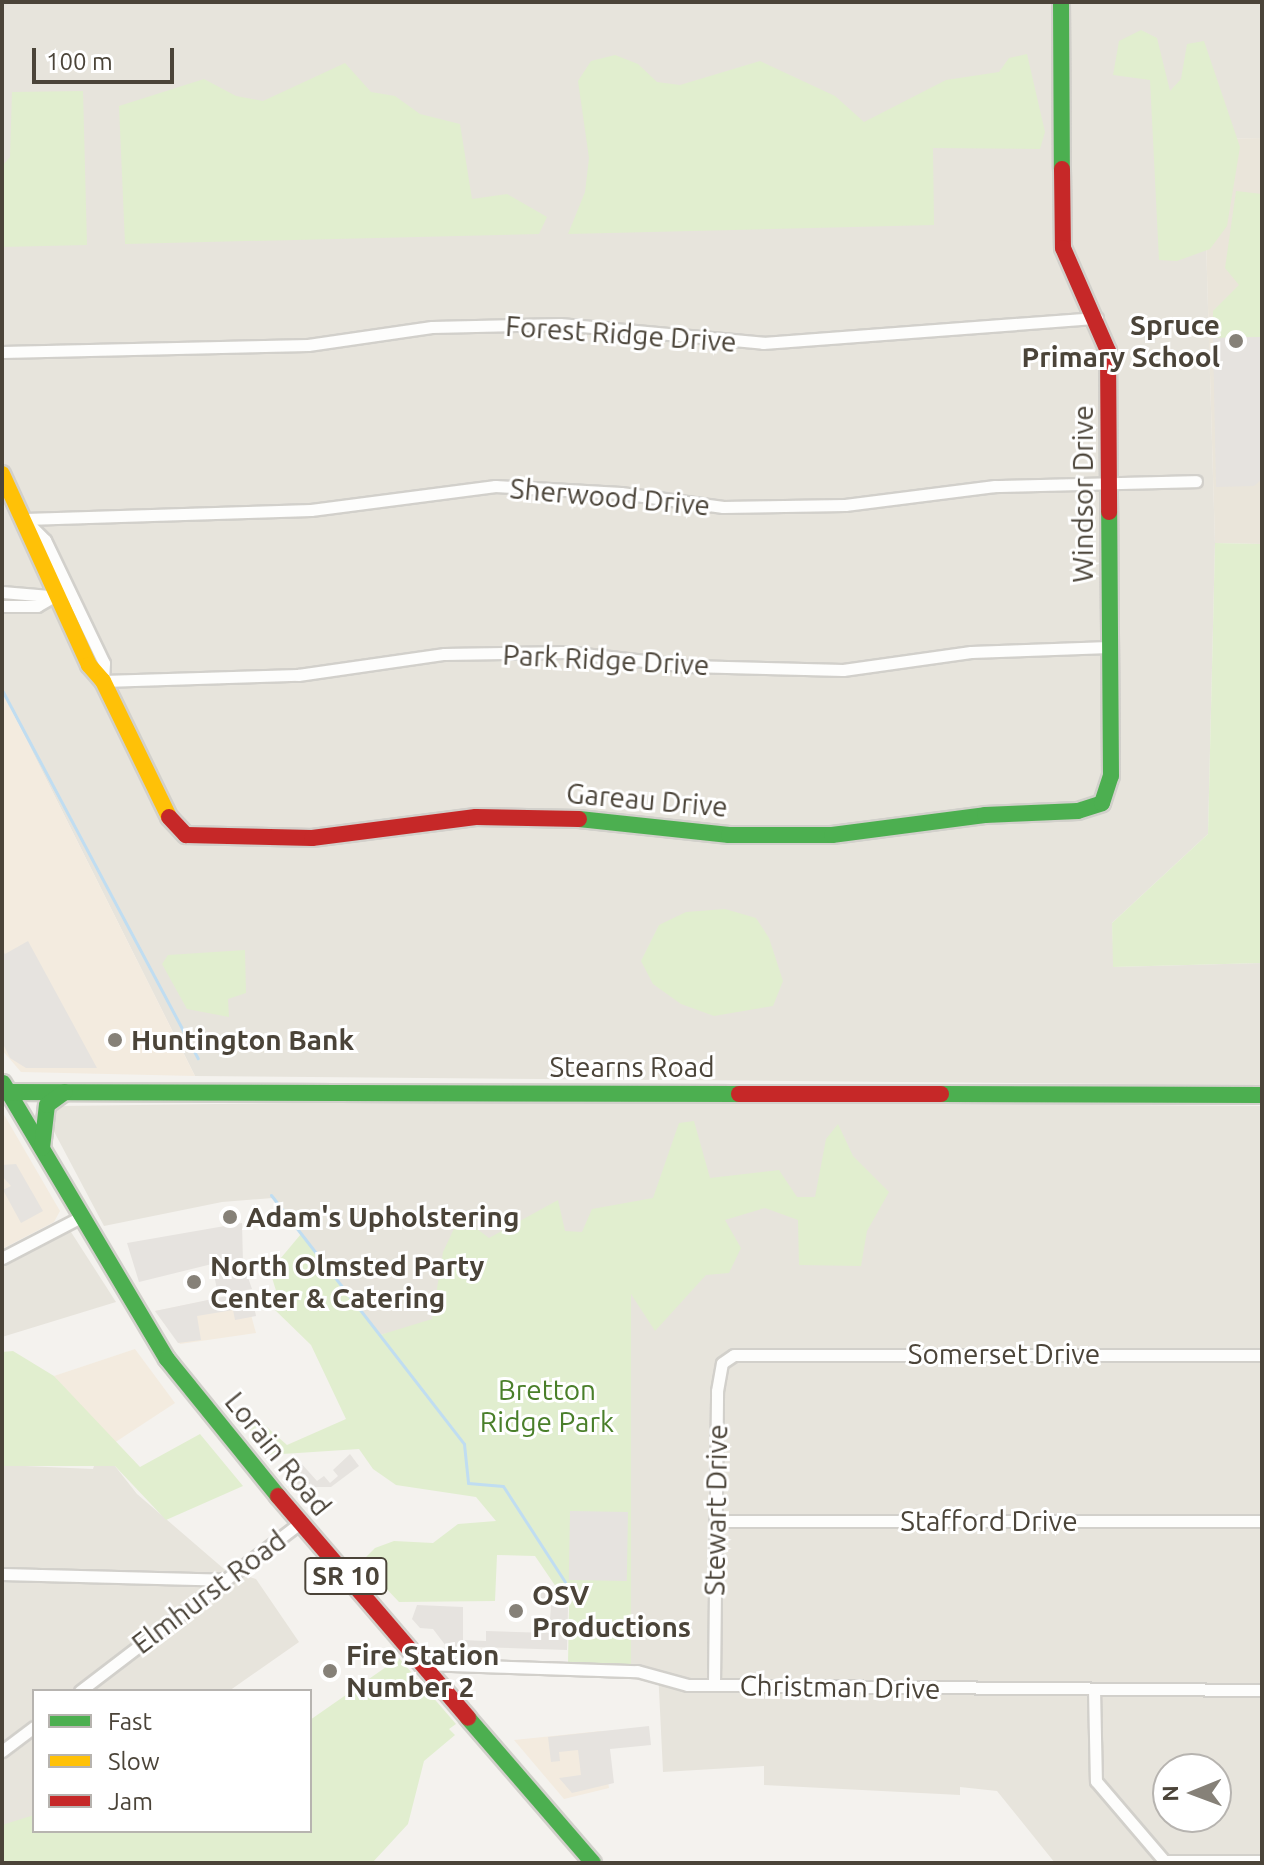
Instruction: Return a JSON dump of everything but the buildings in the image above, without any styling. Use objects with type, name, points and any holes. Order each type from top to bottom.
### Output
[{"type":"main road","name":"Windsor Drive","points":[[1061,2],[1063,248],[1097,318],[1108,351],[1111,776],[1102,803]]},
{"type":"main road","points":[[2,474],[25,519],[30,543],[60,597],[89,665],[103,681]]},
{"type":"main road","name":"Gareau Drive","points":[[103,681],[161,809],[186,835],[312,838],[476,817],[610,819],[729,835],[832,835],[985,815],[1078,811],[1102,803]]},
{"type":"main road","name":"Stearns Road","points":[[4,1088],[65,1092],[1262,1095]]},
{"type":"main road","name":"Lorain Road","points":[[4,1088],[79,1218],[167,1359],[300,1523],[593,1863]]},
{"type":"main road","points":[[44,1155],[42,1120],[53,1098],[65,1092]]},
{"type":"street","name":"Forest Ridge Drive","points":[[2,352],[308,345],[432,327],[560,324],[763,343],[1097,318]]},
{"type":"street","name":"Sherwood Drive","points":[[25,519],[311,510],[495,486],[621,493],[723,507],[845,505],[995,486],[1196,481]]},
{"type":"street","points":[[2,592],[60,597]]},
{"type":"street","points":[[2,606],[37,606],[60,597]]},
{"type":"street","name":"Park Ridge Drive","points":[[103,681],[298,675],[444,654],[566,652],[688,666],[843,670],[971,652],[1109,647]]},
{"type":"street","points":[[2,1258],[79,1218]]},
{"type":"street","name":"Somerset Drive","points":[[746,1353],[1262,1355]]},
{"type":"street","name":"Stewart Drive","points":[[714,1685],[718,1377],[722,1363],[746,1353]]},
{"type":"street","name":"Stafford Drive","points":[[715,1521],[1262,1521]]},
{"type":"street","name":"Elmhurst Road","points":[[83,1689],[300,1523]]},
{"type":"street","points":[[2,1574],[225,1580]]},
{"type":"street","name":"Christman Drive","points":[[420,1664],[637,1671],[688,1685],[1262,1690]]},
{"type":"street","points":[[1094,1689],[1096,1781],[1165,1862],[1262,1861]]},
{"type":"street","points":[[2,1751],[32,1728]]},
{"type":"shaded area","points":[[2,2],[1262,2],[1262,138],[1203,139],[1215,543],[1208,834],[1112,923],[1114,967],[1262,963],[1262,1085],[195,1076],[2,691]]},
{"type":"shaded area","name":"Spruce Primary School","points":[[1262,138],[1262,544],[1215,543],[1203,139]]},
{"type":"shaded area","points":[[1260,337],[1262,479],[1254,486],[1216,487],[1213,338]]},
{"type":"shaded area","points":[[2,691],[195,1076],[21,1072],[2,1050]]},
{"type":"shaded area","points":[[28,941],[97,1068],[26,1068],[10,1058],[2,1042],[2,950],[5,954]]},
{"type":"shaded area","points":[[460,1101],[1262,1106],[1262,1863],[1055,1863],[997,1791],[960,1787],[960,1795],[764,1785],[764,1766],[663,1772],[658,1670],[631,1666],[631,1275],[380,1335],[273,1198],[222,1202],[104,1226],[49,1122],[60,1106]]},
{"type":"shaded area","points":[[2,1111],[60,1211],[54,1222],[2,1249]]},
{"type":"shaded area","points":[[16,1164],[43,1211],[21,1223],[3,1190],[11,1186],[2,1176],[2,1165]]},
{"type":"shaded area","points":[[242,1223],[243,1263],[252,1289],[218,1295],[212,1264],[139,1282],[127,1243]]},
{"type":"shaded area","points":[[61,1232],[71,1232],[116,1302],[2,1337],[2,1263]]},
{"type":"shaded area","points":[[251,1291],[256,1316],[235,1320],[233,1310],[197,1316],[201,1340],[178,1343],[155,1311]]},
{"type":"shaded area","points":[[245,1293],[256,1333],[180,1344],[155,1311]]},
{"type":"shaded area","points":[[135,1349],[175,1403],[114,1443],[54,1376]]},
{"type":"shaded area","points":[[350,1454],[359,1466],[331,1487],[300,1487],[289,1473],[300,1462],[317,1481],[324,1476],[330,1483],[338,1476],[333,1470]]},
{"type":"shaded area","points":[[95,1463],[115,1466],[137,1494],[224,1569],[256,1579],[299,1642],[232,1689],[32,1689],[32,1831],[2,1839],[2,1465],[93,1469]]},
{"type":"shaded area","points":[[570,1511],[628,1512],[627,1581],[569,1580]]},
{"type":"shaded area","points":[[535,1588],[557,1588],[568,1608],[567,1650],[446,1646],[433,1629],[420,1628],[412,1619],[417,1605],[463,1607],[463,1640],[486,1641],[486,1631],[549,1633],[551,1606],[537,1605]]},
{"type":"shaded area","points":[[649,1726],[651,1745],[610,1749],[614,1783],[572,1793],[559,1778],[581,1775],[578,1750],[559,1752],[560,1761],[551,1762],[548,1737]]},
{"type":"shaded area","points":[[601,1731],[609,1788],[564,1799],[514,1740]]},
{"type":"green space","points":[[1141,30],[1157,38],[1170,91],[1181,79],[1187,44],[1204,41],[1240,147],[1227,226],[1210,249],[1177,261],[1159,260],[1150,80],[1113,75],[1119,41]]},
{"type":"green space","points":[[1027,54],[1045,132],[1040,149],[933,148],[934,225],[568,234],[585,192],[589,158],[578,81],[591,61],[615,55],[638,64],[657,82],[680,85],[760,61],[835,96],[864,122],[946,80],[999,72],[1009,58]]},
{"type":"green space","points":[[345,63],[371,92],[395,96],[420,114],[460,124],[472,199],[507,194],[547,217],[539,234],[125,244],[119,106],[204,79],[236,96],[263,101]]},
{"type":"green space","points":[[83,91],[87,245],[2,247],[2,166],[10,157],[12,92]]},
{"type":"green space","points":[[1236,191],[1262,194],[1262,360],[1260,337],[1213,338],[1213,311],[1239,285],[1225,268]]},
{"type":"green space","points":[[1215,543],[1262,544],[1262,963],[1113,967],[1112,923],[1208,834]]},
{"type":"green space","points":[[725,909],[756,918],[769,938],[783,981],[773,1006],[714,1016],[681,1004],[653,984],[641,961],[659,925],[686,912]]},
{"type":"green space","points":[[245,950],[246,993],[228,999],[229,1017],[187,1009],[162,964],[168,955]]},
{"type":"green space","name":"Bretton Ridge Park","points":[[694,1121],[710,1178],[779,1170],[797,1197],[815,1197],[826,1139],[838,1124],[853,1156],[889,1192],[867,1231],[861,1266],[799,1265],[798,1220],[765,1208],[725,1220],[741,1248],[729,1273],[706,1275],[655,1331],[631,1294],[631,1666],[568,1663],[569,1606],[535,1556],[497,1555],[495,1601],[399,1602],[361,1562],[375,1548],[394,1541],[433,1543],[458,1524],[496,1521],[476,1497],[396,1485],[373,1469],[359,1449],[267,1455],[243,1420],[260,1421],[287,1445],[346,1419],[311,1345],[273,1308],[277,1294],[270,1271],[301,1234],[380,1335],[432,1319],[443,1252],[460,1216],[489,1238],[558,1200],[565,1231],[582,1232],[592,1209],[653,1198],[679,1123]]},
{"type":"green space","points":[[13,1351],[54,1376],[140,1467],[200,1434],[243,1486],[166,1520],[115,1466],[2,1466],[2,1352]]},
{"type":"green space","points":[[399,1658],[456,1724],[449,1729],[455,1735],[424,1761],[408,1824],[372,1863],[2,1863],[2,1825],[32,1816],[32,1833],[312,1833],[312,1719]]},
{"type":"waterway","points":[[2,690],[198,1058]]},
{"type":"waterway","points":[[271,1195],[464,1444],[468,1483],[503,1486],[565,1582]]},
{"type":"traffic: fast","points":[[1061,2],[1062,169]]},
{"type":"traffic: fast","points":[[579,819],[729,835],[832,835],[985,815],[1078,811],[1102,803],[1111,776],[1109,512]]},
{"type":"traffic: fast","points":[[3,1083],[167,1359],[278,1496]]},
{"type":"traffic: fast","points":[[2,1092],[739,1094]]},
{"type":"traffic: fast","points":[[42,1148],[47,1105],[65,1092]]},
{"type":"traffic: fast","points":[[941,1094],[1262,1095]]},
{"type":"traffic: fast","points":[[468,1718],[593,1863]]},
{"type":"traffic: slow","points":[[2,474],[89,665],[103,681],[169,817]]},
{"type":"traffic: jam","points":[[1062,169],[1063,248],[1108,351],[1109,512]]},
{"type":"traffic: jam","points":[[169,817],[186,835],[312,838],[476,817],[579,819]]},
{"type":"traffic: jam","points":[[739,1094],[941,1094]]},
{"type":"traffic: jam","points":[[278,1496],[468,1718]]},
{"type":"place","name":"Spruce Primary School","points":[[1236,341]]},
{"type":"place","name":"Huntington Bank","points":[[115,1040]]},
{"type":"place","name":"Adam's Upholstering","points":[[230,1217]]},
{"type":"place","name":"North Olmsted Party Center & Catering","points":[[194,1282]]},
{"type":"place","name":"OSV Productions","points":[[516,1611]]},
{"type":"place","name":"Fire Station Number 2","points":[[330,1671]]}]
